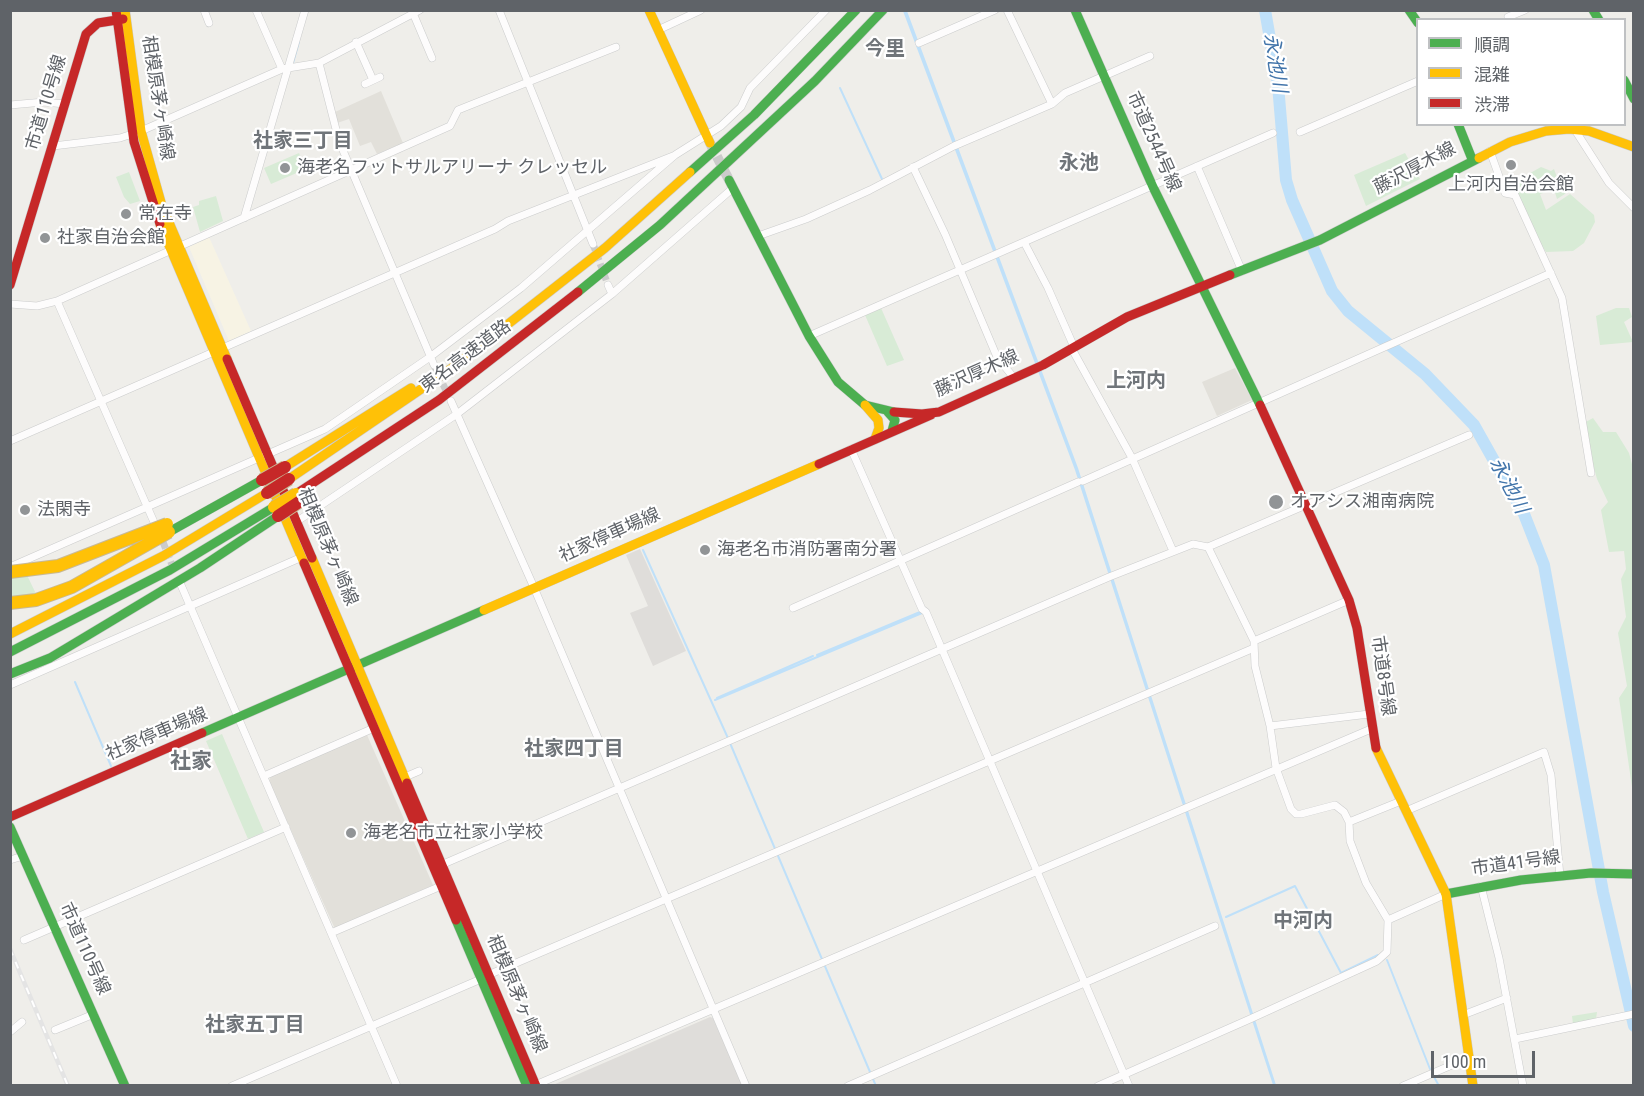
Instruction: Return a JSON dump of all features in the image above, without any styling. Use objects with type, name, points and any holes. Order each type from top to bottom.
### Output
[{"type":"main road","points":[[649,10],[712,142]]},
{"type":"main road","name":"東名高速道路","points":[[10,634],[163,556],[267,493],[385,416],[507,326],[605,248],[712,142],[754,115],[856,10]]},
{"type":"main road","name":"東名高速道路","points":[[10,652],[170,570],[276,512],[395,431],[562,306],[660,225],[762,130],[884,10]]},
{"type":"main road","name":"市道2544号線","points":[[1075,10],[1153,187],[1202,286]]},
{"type":"main road","name":"市道110号線","points":[[10,285],[86,34],[98,23],[121,15]]},
{"type":"main road","name":"相模原茅ヶ崎線","points":[[121,15],[137,133],[153,207],[176,249],[264,456],[302,556],[405,777],[484,977]]},
{"type":"main road","points":[[1459,126],[1472,159]]},
{"type":"main road","name":"藤沢厚木線","points":[[731,184],[808,336],[832,375],[848,392],[865,405],[908,414],[939,411],[1039,366],[1127,317],[1320,240],[1472,159],[1531,131],[1571,128],[1589,131],[1634,147]]},
{"type":"main road","name":"市道8号線","points":[[1202,286],[1307,504],[1349,600],[1357,628],[1371,729],[1380,762],[1446,894],[1473,1086]]},
{"type":"main road","points":[[10,603],[36,600],[72,587],[285,467],[507,326]]},
{"type":"main road","points":[[865,405],[878,420],[879,428],[875,439]]},
{"type":"main road","points":[[886,411],[895,420],[892,431]]},
{"type":"main road","name":"社家停車場線","points":[[10,817],[939,411]]},
{"type":"main road","name":"相模原茅ヶ崎線","points":[[264,456],[296,522],[354,668],[374,728],[441,886],[533,1085]]},
{"type":"main road","points":[[10,674],[38,664],[200,568],[276,512]]},
{"type":"main road","points":[[10,572],[46,569],[166,533]]},
{"type":"main road","name":"市道110号線","points":[[10,827],[17,858],[55,927],[125,1086]]},
{"type":"main road","name":"市道41号線","points":[[1446,894],[1481,886],[1560,876],[1591,873],[1634,874]]},
{"type":"street","points":[[204,10],[209,23]]},
{"type":"street","points":[[256,10],[286,68]]},
{"type":"street","points":[[244,218],[286,68],[305,10]]},
{"type":"street","points":[[499,10],[593,244]]},
{"type":"street","points":[[658,30],[701,10]]},
{"type":"street","points":[[10,441],[495,229],[508,221],[712,142],[737,112],[750,87],[826,10]]},
{"type":"street","points":[[920,43],[995,10]]},
{"type":"street","points":[[1006,10],[1052,104]]},
{"type":"street","points":[[1508,16],[1525,10]]},
{"type":"street","points":[[53,146],[137,133],[286,68],[319,63],[412,12],[432,58]]},
{"type":"street","points":[[356,42],[377,79],[365,84]]},
{"type":"street","points":[[10,304],[37,306],[57,301],[450,126],[455,111],[616,47]]},
{"type":"street","points":[[758,236],[806,219],[870,190],[955,145],[1052,104],[1065,93],[1150,56]]},
{"type":"street","points":[[319,63],[339,141],[393,273],[434,365]]},
{"type":"street","points":[[1300,132],[1416,82]]},
{"type":"street","points":[[10,105],[44,102],[65,104]]},
{"type":"street","points":[[1571,128],[1609,183],[1634,208]]},
{"type":"street","points":[[808,336],[1273,133]]},
{"type":"street","points":[[1490,151],[1505,193],[1515,195],[1551,273],[1565,310],[1566,331],[1591,473]]},
{"type":"street","points":[[10,567],[325,429],[430,357],[588,233],[675,155]]},
{"type":"street","points":[[1197,166],[1242,271]]},
{"type":"street","points":[[913,167],[961,269],[997,357],[1014,378]]},
{"type":"street","points":[[296,522],[401,454],[457,414],[612,294],[731,184]]},
{"type":"street","points":[[1024,242],[1048,288],[1073,348],[1132,458],[1173,551]]},
{"type":"street","points":[[793,608],[1551,273]]},
{"type":"street","points":[[608,285],[612,294]]},
{"type":"street","points":[[57,301],[147,507],[166,533]]},
{"type":"street","points":[[451,401],[620,788],[746,1086]]},
{"type":"street","points":[[1208,547],[1469,435]]},
{"type":"street","points":[[851,449],[941,648],[1129,1086]]},
{"type":"street","points":[[441,865],[941,648],[1173,551],[1199,543],[1208,547],[1254,644],[1255,666],[1270,726],[1276,768],[1293,812],[1301,814],[1335,805],[1342,809],[1349,822],[1347,832],[1360,868],[1374,899],[1388,920],[1388,946],[1383,957],[1254,1018],[1098,1086]]},
{"type":"street","points":[[10,685],[302,556]]},
{"type":"street","points":[[181,585],[397,1086]]},
{"type":"street","points":[[232,1086],[989,759],[1148,693],[1349,600]]},
{"type":"street","points":[[1270,726],[1369,714]]},
{"type":"street","points":[[264,776],[374,728]]},
{"type":"street","points":[[533,1085],[1185,806],[1193,805],[1371,729]]},
{"type":"street","points":[[1349,822],[1403,806],[1544,752],[1551,775],[1560,876]]},
{"type":"street","points":[[405,777],[419,771]]},
{"type":"street","points":[[24,940],[286,827]]},
{"type":"street","points":[[331,933],[441,886]]},
{"type":"street","points":[[1481,886],[1507,998],[1523,1086]]},
{"type":"street","points":[[1388,920],[1446,894]]},
{"type":"street","points":[[848,1086],[1215,926]]},
{"type":"street","points":[[1462,1015],[1507,998]]},
{"type":"street","points":[[55,1030],[94,1014]]},
{"type":"street","points":[[1515,1039],[1634,1014]]},
{"type":"street","points":[[10,1032],[22,1022]]},
{"type":"street","points":[[1403,1086],[1468,1058]]},
{"type":"shaded area","points":[[381,91],[403,143],[377,154],[371,142],[360,146],[349,119],[337,123],[335,112]]},
{"type":"shaded area","points":[[209,237],[251,331],[229,341],[189,247]]},
{"type":"shaded area","points":[[1235,368],[1252,400],[1217,416],[1202,382]]},
{"type":"shaded area","points":[[640,549],[686,651],[653,666],[630,613],[648,606],[626,555]]},
{"type":"shaded area","name":"海老名市立社家小学校","points":[[367,735],[433,885],[335,929],[269,781],[271,776]]},
{"type":"shaded area","points":[[710,1017],[713,1018],[742,1085],[553,1085]]},
{"type":"green space","name":"海老名フットサルアリーナ クレッセル","points":[[299,153],[306,169],[271,184],[264,168]]},
{"type":"green space","points":[[1405,153],[1420,179],[1366,206],[1354,175]]},
{"type":"green space","points":[[1541,167],[1551,171],[1554,169],[1560,186],[1568,192],[1557,199],[1554,189],[1540,194],[1546,210],[1570,194],[1594,215],[1595,222],[1584,243],[1573,251],[1546,252],[1508,191],[1516,181]]},
{"type":"green space","points":[[129,172],[140,201],[130,204],[124,197],[116,177]]},
{"type":"green space","points":[[216,196],[223,221],[200,232],[193,207],[199,205],[199,201]]},
{"type":"green space","points":[[881,308],[904,360],[887,366],[865,315]]},
{"type":"green space","points":[[1616,308],[1629,308],[1632,317],[1624,322],[1633,342],[1600,345],[1596,316]]},
{"type":"green space","points":[[1593,418],[1603,432],[1616,432],[1629,453],[1633,468],[1633,794],[1619,698],[1627,686],[1618,633],[1626,617],[1621,579],[1626,569],[1624,551],[1609,552],[1601,510],[1608,502],[1597,479],[1582,424]]},
{"type":"green space","points":[[10,571],[25,571],[38,598],[11,610]]},
{"type":"green space","points":[[222,734],[264,832],[248,839],[206,741]]},
{"type":"green space","points":[[1597,1012],[1596,1019],[1573,1024],[1572,1016]]},
{"type":"water","points":[[903,11],[907,11],[1078,468],[1276,1085],[1273,1085],[1075,470]]},
{"type":"waterway","name":"永池川","points":[[1265,10],[1278,85],[1286,180],[1292,200],[1332,291],[1348,311],[1425,374],[1474,425],[1524,514],[1544,565],[1603,892],[1634,1026]]},
{"type":"waterway","points":[[293,63],[299,42]]},
{"type":"waterway","points":[[840,88],[882,179]]},
{"type":"waterway","points":[[643,550],[727,736],[876,1086]]},
{"type":"waterway","points":[[817,655],[920,612]]},
{"type":"waterway","points":[[715,700],[922,613]]},
{"type":"waterway","points":[[717,698],[813,656]]},
{"type":"waterway","points":[[75,682],[111,766]]},
{"type":"waterway","points":[[1226,917],[1295,886],[1341,973],[1378,955]]},
{"type":"waterway","points":[[1387,960],[1430,1069]]},
{"type":"waterway","points":[[1433,1075],[1439,1086]]},
{"type":"tunnel","points":[[710,143],[729,180]]},
{"type":"tunnel","points":[[593,244],[608,285]]},
{"type":"tunnel","points":[[434,365],[448,395]]},
{"type":"tunnel","points":[[163,542],[174,570]]},
{"type":"railway","points":[[10,949],[68,1086]]},
{"type":"traffic: fast","points":[[690,172],[754,115],[856,10]]},
{"type":"traffic: fast","points":[[578,292],[660,225],[815,81],[883,10]]},
{"type":"traffic: fast","points":[[1075,10],[1153,187],[1260,405]]},
{"type":"traffic: fast","points":[[1409,10],[1416,20]]},
{"type":"traffic: fast","points":[[1593,10],[1598,18]]},
{"type":"traffic: fast","points":[[1626,84],[1634,99]]},
{"type":"traffic: fast","points":[[1459,126],[1472,159]]},
{"type":"traffic: fast","points":[[1230,275],[1320,240],[1479,158]]},
{"type":"traffic: fast","points":[[729,180],[809,336],[838,382],[865,405],[894,412]]},
{"type":"traffic: fast","points":[[887,411],[895,420],[892,431]]},
{"type":"traffic: fast","points":[[169,532],[262,480]]},
{"type":"traffic: fast","points":[[10,652],[170,570],[274,507]]},
{"type":"traffic: fast","points":[[10,674],[50,658],[200,568],[278,516]]},
{"type":"traffic: fast","points":[[202,733],[484,610]]},
{"type":"traffic: fast","points":[[10,827],[125,1086]]},
{"type":"traffic: fast","points":[[1446,894],[1521,880],[1591,873],[1634,874]]},
{"type":"traffic: fast","points":[[456,920],[527,1086]]},
{"type":"traffic: slow","points":[[125,10],[141,131],[162,206],[227,359]]},
{"type":"traffic: slow","points":[[649,10],[710,143]]},
{"type":"traffic: slow","points":[[1479,158],[1510,142],[1546,131],[1569,129],[1589,131],[1634,147]]},
{"type":"traffic: slow","points":[[289,479],[452,368],[605,248],[690,172]]},
{"type":"traffic: slow","points":[[160,224],[304,563]]},
{"type":"traffic: slow","points":[[285,467],[411,388]]},
{"type":"traffic: slow","points":[[865,405],[878,420],[879,428],[875,439]]},
{"type":"traffic: slow","points":[[484,610],[819,464]]},
{"type":"traffic: slow","points":[[10,634],[163,556],[267,493]]},
{"type":"traffic: slow","points":[[274,507],[296,494]]},
{"type":"traffic: slow","points":[[10,572],[58,566],[167,524]]},
{"type":"traffic: slow","points":[[10,603],[36,600],[72,587],[169,532]]},
{"type":"traffic: slow","points":[[312,558],[407,783]]},
{"type":"traffic: slow","points":[[1376,748],[1446,894],[1473,1086]]},
{"type":"traffic: jam","points":[[116,10],[134,142],[160,224]]},
{"type":"traffic: jam","points":[[10,285],[86,34],[98,23],[123,19]]},
{"type":"traffic: jam","points":[[894,412],[922,414],[939,412],[1043,365],[1127,317],[1230,275]]},
{"type":"traffic: jam","points":[[296,494],[439,400],[578,292]]},
{"type":"traffic: jam","points":[[227,359],[312,558]]},
{"type":"traffic: jam","points":[[1260,405],[1349,600],[1357,628],[1376,748]]},
{"type":"traffic: jam","points":[[819,464],[931,415]]},
{"type":"traffic: jam","points":[[262,480],[285,467]]},
{"type":"traffic: jam","points":[[267,493],[289,479]]},
{"type":"traffic: jam","points":[[278,516],[299,502]]},
{"type":"traffic: jam","points":[[304,563],[456,920]]},
{"type":"traffic: jam","points":[[10,817],[202,733]]},
{"type":"traffic: jam","points":[[407,783],[536,1086]]},
{"type":"place","name":"上河内自治会館","points":[[1511,165]]},
{"type":"place","name":"海老名フットサルアリーナ クレッセル","points":[[285,168]]},
{"type":"place","name":"常在寺","points":[[126,214]]},
{"type":"place","name":"社家自治会館","points":[[45,238]]},
{"type":"place","name":"オアシス湘南病院","points":[[1276,502]]},
{"type":"place","name":"法閑寺","points":[[25,510]]},
{"type":"place","name":"海老名市消防署南分署","points":[[705,550]]},
{"type":"place","name":"海老名市立社家小学校","points":[[351,833]]},
{"type":"district","name":"今里","points":[[885,50]]},
{"type":"district","name":"社家三丁目","points":[[303,142]]},
{"type":"district","name":"永池","points":[[1079,164]]},
{"type":"district","name":"上河内","points":[[1136,382]]},
{"type":"district","name":"社家四丁目","points":[[574,750]]},
{"type":"district","name":"社家","points":[[191,763]]},
{"type":"district","name":"中河内","points":[[1303,922]]},
{"type":"district","name":"社家五丁目","points":[[255,1026]]}]
